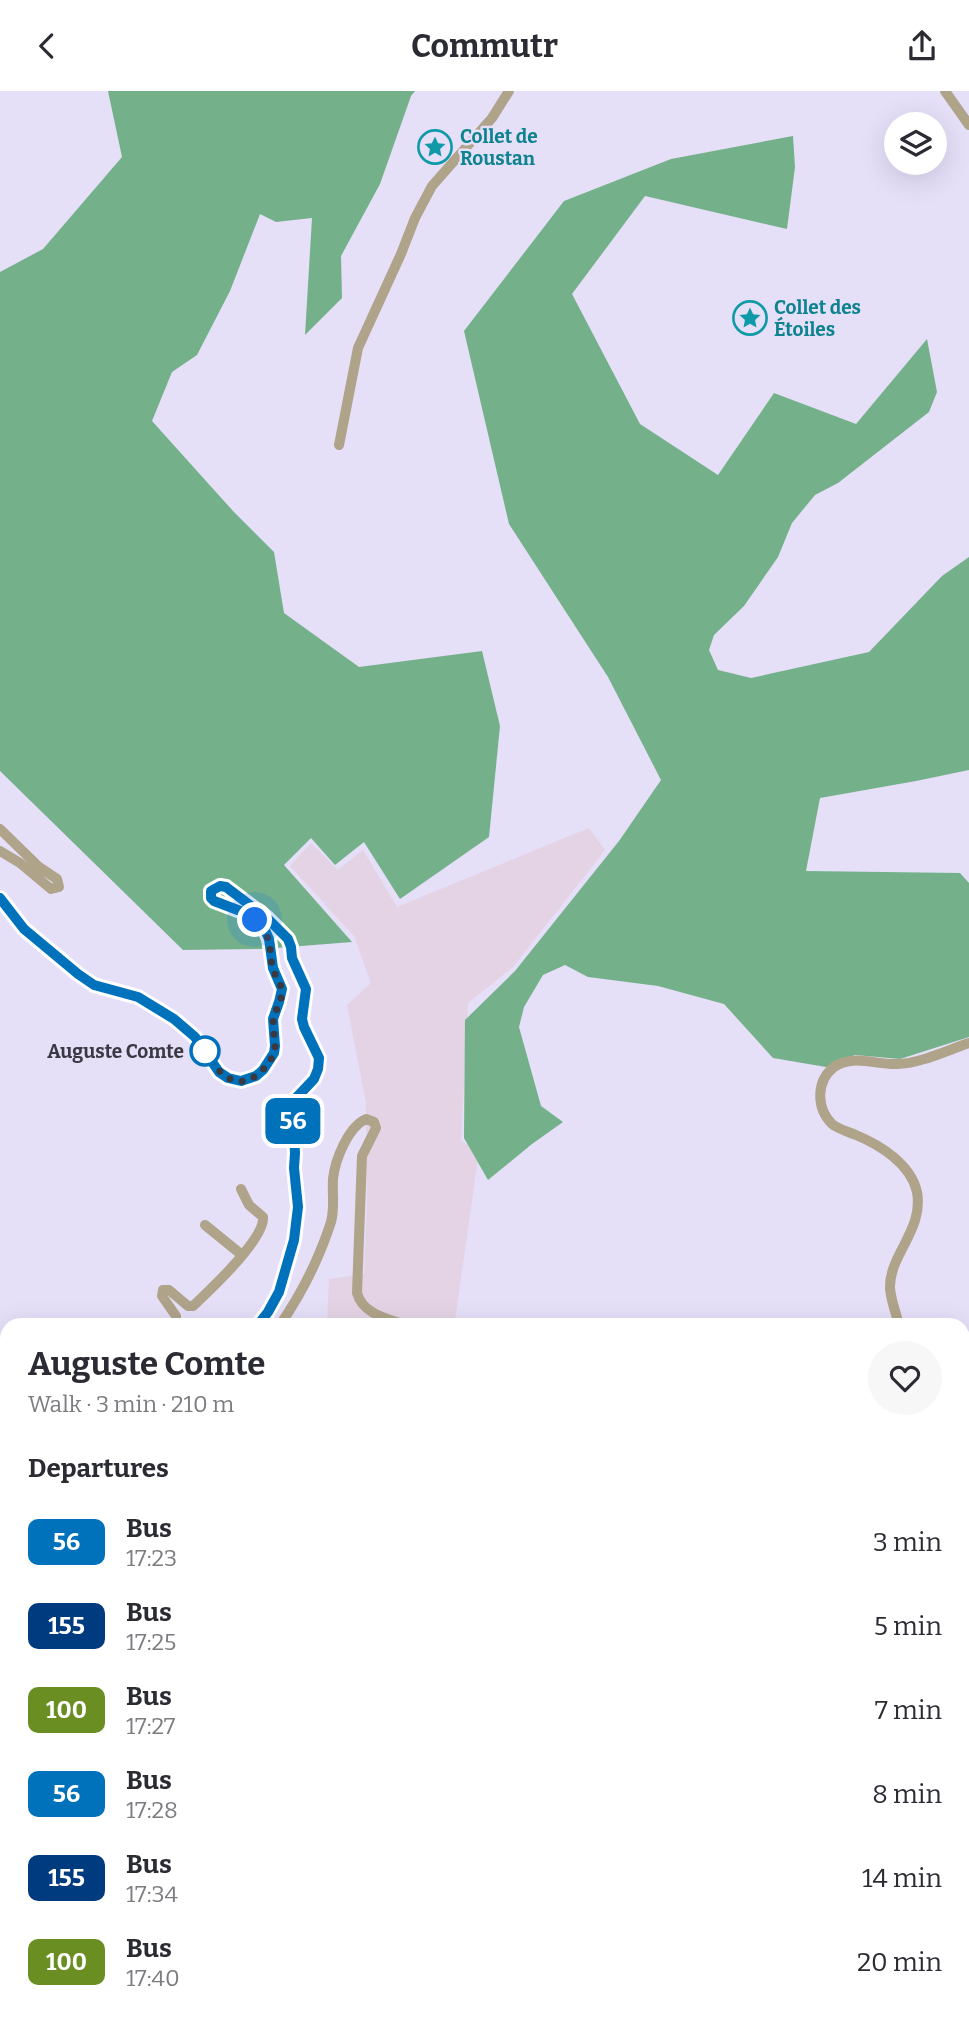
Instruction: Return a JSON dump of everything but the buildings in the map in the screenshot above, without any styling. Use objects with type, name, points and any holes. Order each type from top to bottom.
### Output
[{"type":"street","points":[[339,445],[358,348],[415,218],[432,186],[492,118],[509,91]]},
{"type":"street","points":[[945,91],[969,125]]},
{"type":"street","points":[[0,829],[39,867],[57,879],[59,887],[51,888],[0,851]]},
{"type":"street","points":[[0,898],[24,929],[78,974],[94,985],[138,997],[174,1019],[195,1037],[219,1072],[228,1078],[241,1081],[256,1076],[274,1053],[273,1019],[282,989],[273,968],[265,930],[243,912],[214,901],[211,891],[220,886],[226,887],[267,918],[288,939],[292,958],[306,989],[302,1019],[319,1058],[314,1079],[292,1106],[297,1226],[279,1292],[263,1318]]},
{"type":"street","points":[[897,1318],[890,1287],[897,1261],[915,1222],[917,1191],[905,1169],[889,1153],[869,1140],[834,1125],[822,1108],[821,1086],[829,1072],[837,1065],[847,1062],[898,1064],[969,1043]]},
{"type":"street","points":[[284,1318],[303,1289],[324,1241],[334,1209],[334,1175],[346,1141],[354,1127],[366,1119],[373,1122],[376,1128],[362,1156],[357,1293],[359,1300],[369,1310],[388,1318]]},
{"type":"street","points":[[176,1318],[162,1296],[163,1290],[169,1290],[191,1307],[217,1283],[263,1227],[261,1214],[249,1205],[241,1189]]},
{"type":"street","points":[[205,1225],[242,1255]]},
{"type":"shaded area","points":[[589,828],[605,850],[513,967],[468,1003],[461,1141],[479,1151],[455,1318],[327,1318],[329,1279],[364,1274],[367,1200],[366,1103],[347,1005],[371,983],[354,936],[290,866],[311,843],[338,870],[363,850],[397,907]]},
{"type":"green space","points":[[108,91],[415,91],[380,184],[341,256],[342,298],[305,335],[312,218],[276,222],[260,214],[230,291],[197,355],[172,372],[152,421],[274,552],[284,613],[359,667],[482,651],[500,726],[489,837],[400,899],[364,842],[335,865],[311,838],[284,865],[352,942],[263,949],[183,950],[0,771],[0,272],[43,249],[122,157]]},
{"type":"green space","points":[[793,136],[795,167],[787,229],[645,196],[572,294],[640,424],[718,475],[774,393],[856,424],[927,339],[937,392],[929,412],[838,483],[815,495],[792,523],[778,557],[744,606],[714,635],[709,650],[718,670],[751,678],[869,652],[942,576],[969,557],[969,770],[820,798],[806,871],[960,873],[969,883],[969,1037],[900,1059],[855,1055],[826,1067],[773,1058],[724,1004],[658,986],[588,977],[565,965],[543,975],[524,1007],[519,1027],[541,1106],[563,1122],[488,1180],[464,1138],[465,1020],[515,971],[619,841],[661,780],[608,677],[509,524],[464,331],[564,201],[671,159]]},
{"type":"bus line","name":"56","points":[[0,898],[30,935],[78,974],[94,985],[138,997],[156,1007],[195,1037],[219,1072],[228,1078],[241,1081],[256,1076],[274,1053],[272,1026],[282,989],[273,968],[265,930],[243,912],[214,901],[210,895],[211,891],[220,886],[226,887],[267,918],[288,939],[292,958],[306,989],[302,1019],[304,1027],[319,1058],[314,1079],[292,1106],[297,1226],[279,1292],[263,1318]]},
{"type":"place","name":"Collet de Roustan","points":[[435,147]]},
{"type":"place","name":"Collet des Étoiles","points":[[750,318]]},
{"type":"place","name":"Auguste Comte","points":[[205,1051]]},
{"type":"route","points":[[205,1051],[219,1072],[228,1078],[241,1081],[256,1076],[274,1053],[272,1026],[282,989],[273,968],[269,939],[265,930],[255,920]]}]
